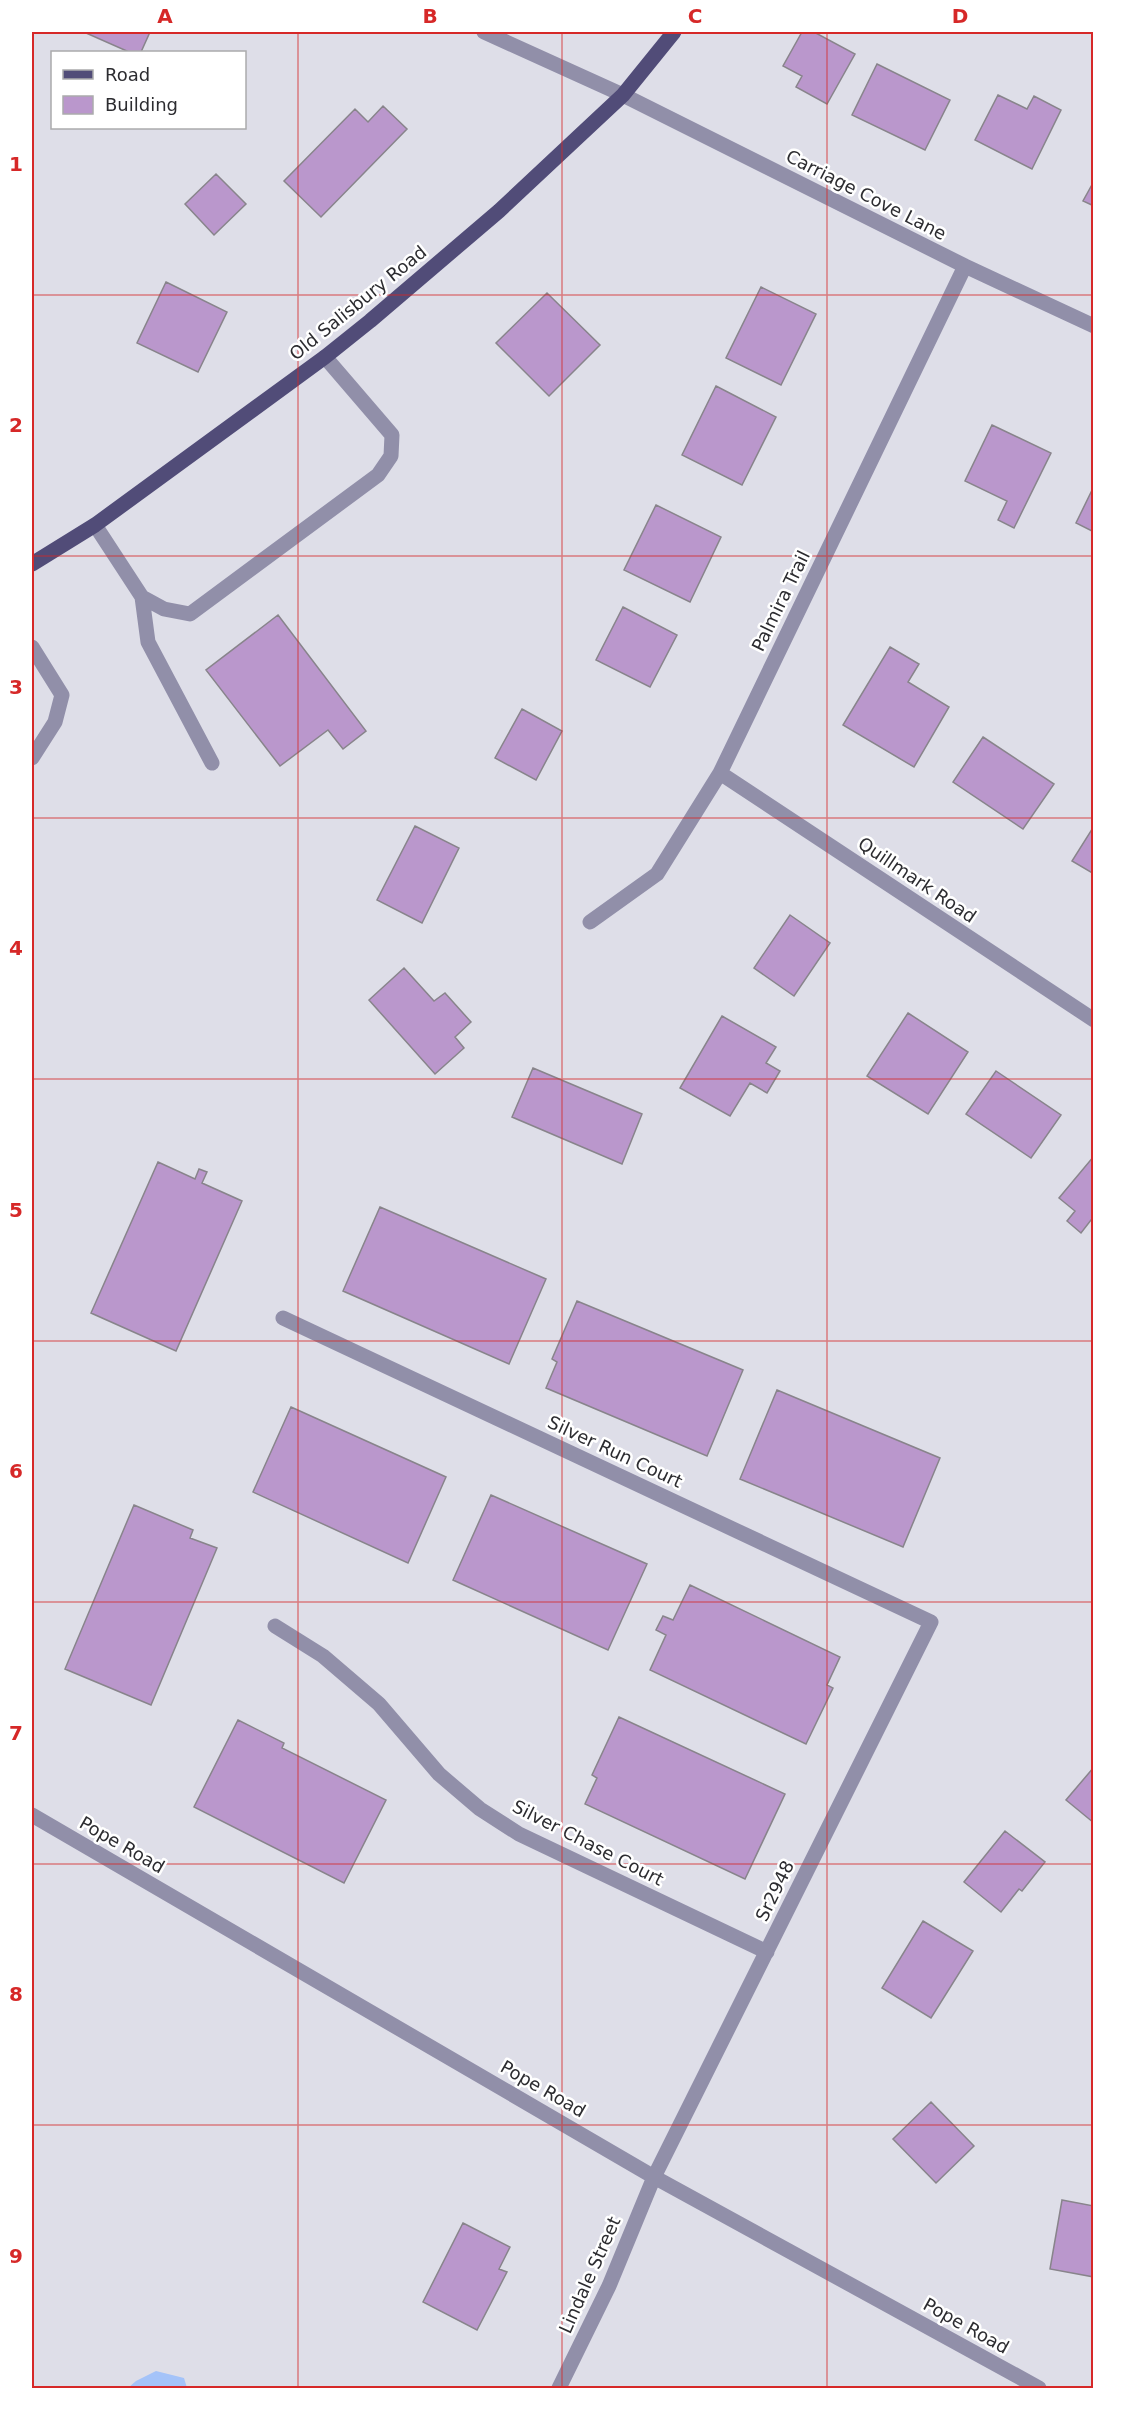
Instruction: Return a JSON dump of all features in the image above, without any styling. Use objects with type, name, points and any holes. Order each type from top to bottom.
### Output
[{"type":"main road","name":"Old Salisbury Road","points":[[32,564],[95,525],[325,357],[499,211],[623,95],[674,32]]},
{"type":"street","name":"Carriage Cove Lane","points":[[484,32],[623,95],[965,266],[1094,326]]},
{"type":"street","name":"Palmira Trail","points":[[590,922],[657,874],[720,773],[965,266]]},
{"type":"street","points":[[142,597],[164,609],[190,614],[378,475],[391,456],[392,435],[325,357]]},
{"type":"street","points":[[95,525],[142,597],[148,642],[212,763]]},
{"type":"street","points":[[32,646],[62,695],[55,722],[32,758]]},
{"type":"street","name":"Quillmark Road","points":[[720,773],[1094,1020]]},
{"type":"street","name":"Silver Run Court","points":[[283,1318],[931,1622]]},
{"type":"street","name":"Sr2948","points":[[654,2177],[931,1622]]},
{"type":"street","name":"Silver Chase Court","points":[[275,1626],[323,1656],[379,1704],[439,1774],[480,1809],[509,1828],[766,1952]]},
{"type":"street","name":"Pope Road","points":[[32,1815],[654,2177],[1039,2388]]},
{"type":"street","name":"Lindale Street","points":[[559,2388],[609,2286],[654,2177]]},
{"type":"water","points":[[156,2371],[184,2378],[187,2388],[128,2388],[136,2381]]},
{"type":"building","points":[[150,32],[141,51],[127,51],[86,33]]},
{"type":"building","points":[[802,32],[814,32],[855,54],[827,104],[796,87],[802,76],[783,66]]},
{"type":"building","points":[[877,64],[950,100],[925,150],[852,115]]},
{"type":"building","points":[[998,95],[1027,109],[1034,96],[1061,110],[1032,169],[975,140]]},
{"type":"building","points":[[383,106],[407,129],[321,217],[284,181],[355,109],[368,122]]},
{"type":"building","points":[[216,174],[246,204],[214,235],[185,204]]},
{"type":"building","points":[[1094,181],[1094,206],[1083,201]]},
{"type":"building","points":[[166,282],[227,312],[198,372],[137,343]]},
{"type":"building","points":[[761,287],[816,314],[781,385],[726,358]]},
{"type":"building","points":[[547,293],[600,345],[549,396],[496,343]]},
{"type":"building","points":[[716,386],[776,417],[742,485],[682,455]]},
{"type":"building","points":[[992,425],[1051,453],[1014,528],[998,520],[1007,501],[965,481]]},
{"type":"building","points":[[1094,486],[1094,532],[1076,523]]},
{"type":"building","points":[[656,505],[721,537],[690,602],[624,570]]},
{"type":"building","points":[[623,607],[677,635],[650,687],[596,660]]},
{"type":"building","points":[[278,615],[366,731],[343,749],[328,730],[280,766],[206,670]]},
{"type":"building","points":[[890,647],[919,664],[908,682],[949,707],[914,767],[843,725]]},
{"type":"building","points":[[522,709],[562,731],[536,780],[495,758]]},
{"type":"building","points":[[983,737],[1054,784],[1023,829],[953,782]]},
{"type":"building","points":[[415,826],[459,848],[422,923],[377,900]]},
{"type":"building","points":[[1094,826],[1094,874],[1072,861]]},
{"type":"building","points":[[790,915],[830,943],[794,996],[754,968]]},
{"type":"building","points":[[404,968],[434,1001],[445,993],[471,1022],[455,1037],[464,1048],[435,1074],[369,1000]]},
{"type":"building","points":[[908,1013],[968,1052],[928,1114],[867,1076]]},
{"type":"building","points":[[722,1016],[776,1047],[766,1063],[780,1071],[767,1093],[750,1083],[730,1116],[680,1088]]},
{"type":"building","points":[[533,1068],[642,1114],[622,1164],[512,1117]]},
{"type":"building","points":[[996,1071],[1061,1115],[1031,1158],[966,1114]]},
{"type":"building","points":[[1094,1156],[1094,1222],[1091,1220],[1081,1233],[1067,1221],[1075,1211],[1059,1198]]},
{"type":"building","points":[[158,1162],[195,1179],[199,1169],[207,1172],[202,1183],[242,1201],[176,1351],[91,1313]]},
{"type":"building","points":[[380,1207],[546,1279],[509,1364],[343,1291]]},
{"type":"building","points":[[577,1301],[743,1370],[707,1456],[546,1388],[557,1362],[552,1359]]},
{"type":"building","points":[[777,1390],[940,1458],[903,1547],[740,1479]]},
{"type":"building","points":[[291,1407],[446,1477],[408,1563],[253,1492]]},
{"type":"building","points":[[491,1495],[647,1564],[608,1650],[453,1580]]},
{"type":"building","points":[[134,1505],[193,1530],[190,1538],[217,1548],[151,1705],[65,1669]]},
{"type":"building","points":[[690,1585],[840,1657],[827,1685],[833,1688],[806,1744],[650,1670],[666,1635],[656,1630],[663,1616],[673,1620]]},
{"type":"building","points":[[619,1717],[785,1794],[745,1879],[585,1804],[597,1778],[592,1775]]},
{"type":"building","points":[[238,1720],[284,1743],[282,1748],[386,1800],[344,1883],[194,1807]]},
{"type":"building","points":[[1094,1767],[1094,1823],[1066,1800]]},
{"type":"building","points":[[1005,1831],[1045,1862],[1022,1891],[1019,1889],[1001,1912],[964,1882]]},
{"type":"building","points":[[923,1921],[973,1951],[931,2018],[882,1988]]},
{"type":"building","points":[[931,2102],[974,2146],[936,2183],[893,2139]]},
{"type":"building","points":[[1062,2200],[1094,2206],[1094,2277],[1050,2269]]},
{"type":"building","points":[[463,2223],[510,2247],[499,2269],[507,2272],[477,2330],[423,2302]]}]
